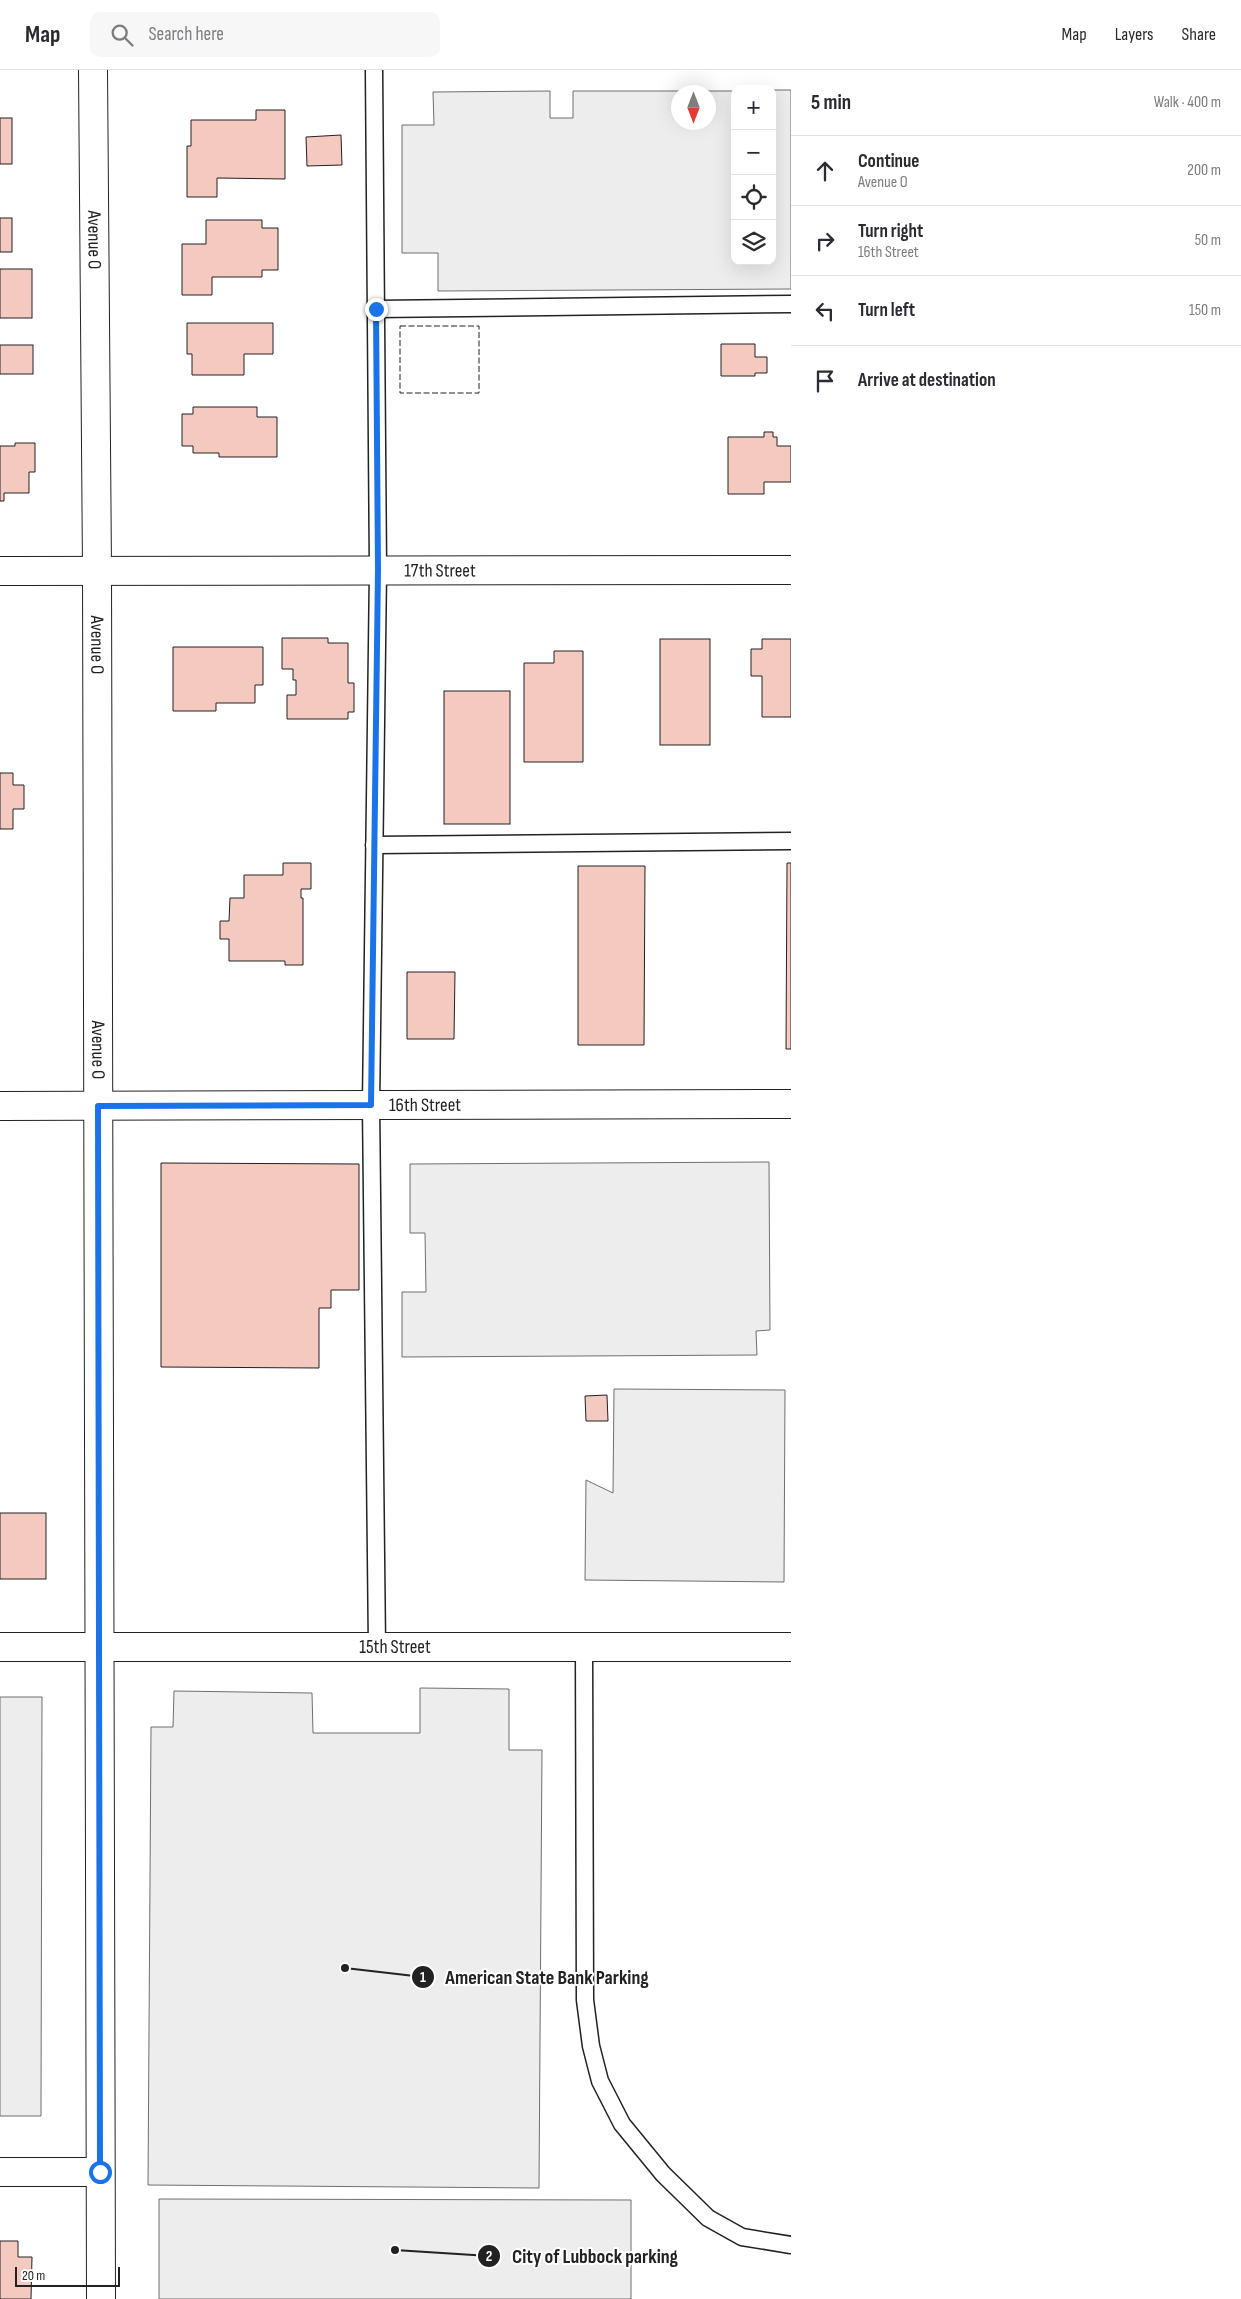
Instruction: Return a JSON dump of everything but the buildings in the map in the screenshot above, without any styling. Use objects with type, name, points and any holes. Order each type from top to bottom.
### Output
[{"type":"street","name":"Avenue O","points":[[93,70],[98,1106],[100,2299]]},
{"type":"street","name":"17th Street","points":[[0,571],[791,570]]},
{"type":"street","name":"16th Street","points":[[0,1106],[791,1104]]},
{"type":"street","name":"15th Street","points":[[0,1647],[791,1647]]},
{"type":"street","points":[[0,2172],[100,2172]]},
{"type":"lane","points":[[374,70],[378,570],[371,1105],[377,1647]]},
{"type":"lane","points":[[376,309],[791,304]]},
{"type":"lane","points":[[374,845],[791,841]]},
{"type":"lane","points":[[584,1647],[585,2000],[591,2046],[600,2081],[622,2124],[663,2174],[708,2218],[742,2237],[791,2245]]},
{"type":"shaded area","points":[[776,90],[791,90],[791,289],[438,291],[438,253],[402,253],[402,125],[434,125],[433,92],[550,91],[550,118],[573,118],[573,91],[671,91],[671,130],[716,130],[716,91],[731,91],[731,265],[776,265]]},
{"type":"shaded area","points":[[769,1162],[770,1330],[756,1331],[757,1355],[402,1357],[402,1292],[426,1292],[425,1233],[410,1233],[410,1164]]},
{"type":"shaded area","points":[[614,1389],[785,1390],[784,1582],[585,1580],[586,1480],[613,1493]]},
{"type":"shaded area","points":[[420,1688],[509,1689],[509,1750],[542,1750],[539,2188],[148,2185],[151,1727],[173,1727],[174,1691],[312,1693],[313,1733],[420,1733]]},
{"type":"shaded area","points":[[0,1697],[42,1697],[41,2116],[0,2116]]},
{"type":"shaded area","points":[[159,2199],[631,2200],[631,2299],[159,2299]]},
{"type":"fence","points":[[400,326],[479,326],[479,393],[400,393],[400,326]]},
{"type":"place","name":"American State Bank Parking","points":[[345,1968]]},
{"type":"place","name":"City of Lubbock parking","points":[[395,2250]]},
{"type":"route","points":[[100,2172],[98,1106],[371,1105],[378,570],[376,309]]}]
